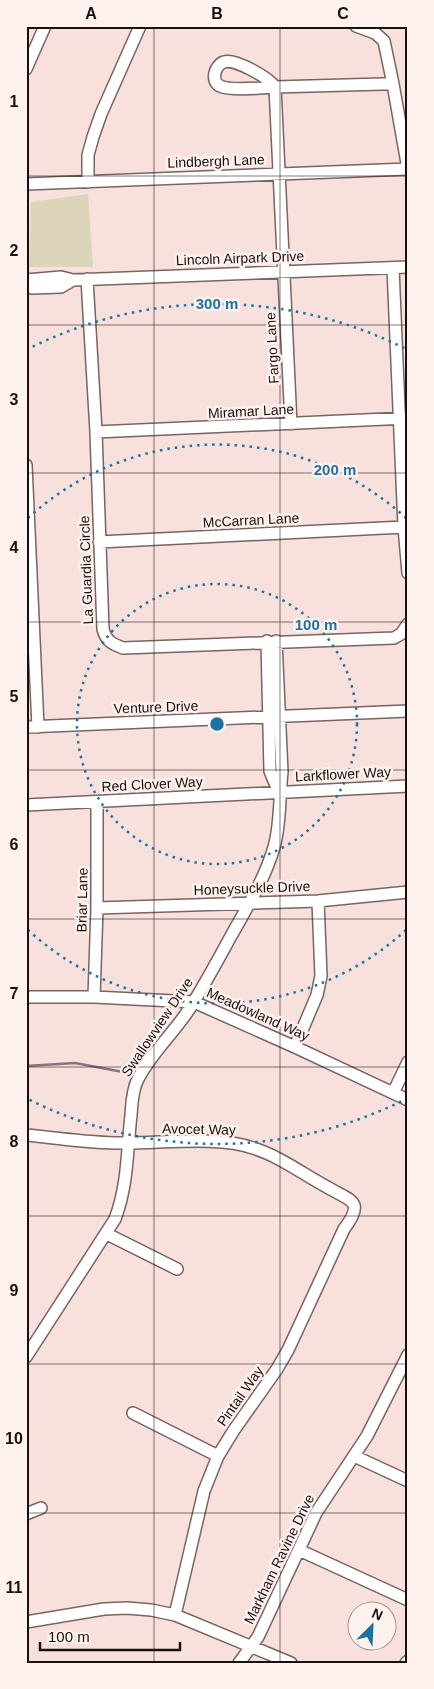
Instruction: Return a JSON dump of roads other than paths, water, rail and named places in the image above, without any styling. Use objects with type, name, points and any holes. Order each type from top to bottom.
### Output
[{"type":"street","points":[[26,69],[45,26]]},
{"type":"street","points":[[88,182],[88,155],[93,137],[101,114],[140,26]]},
{"type":"street","points":[[356,26],[375,33],[384,41],[408,169]]},
{"type":"street","points":[[275,87],[264,76],[233,62],[226,61],[215,70],[214,79],[216,83],[221,87],[229,88],[275,87],[393,84]]},
{"type":"street","name":"Fargo Lane","points":[[275,87],[291,424]]},
{"type":"street","name":"Lindbergh Lane","points":[[26,184],[408,169]]},
{"type":"street","name":"Lincoln Airpark Drive","points":[[26,280],[61,277],[73,280],[408,267]]},
{"type":"street","points":[[393,268],[404,418],[404,528],[408,574]]},
{"type":"street","name":"La Guardia Circle","points":[[87,279],[96,432],[102,629],[106,638],[123,648],[272,641],[394,638],[401,634],[408,624]]},
{"type":"street","name":"Lincoln Airpark Drive","points":[[26,286],[32,288],[61,287],[73,280]]},
{"type":"street","name":"Miramar Lane","points":[[96,432],[404,418]]},
{"type":"street","points":[[26,465],[38,727]]},
{"type":"street","name":"McCarran Lane","points":[[99,542],[404,528]]},
{"type":"street","name":"Swallowview Drive","points":[[26,1358],[107,1234],[122,1202],[134,1090],[138,1080],[151,1059],[194,1002],[250,902],[267,867],[278,828],[279,792],[270,771],[274,716],[272,641]]},
{"type":"street","name":"Venture Drive","points":[[26,727],[408,711]]},
{"type":"street","name":"Larkflower Way","points":[[279,792],[408,786]]},
{"type":"street","name":"Red Clover Way","points":[[26,805],[279,792]]},
{"type":"street","name":"Briar Lane","points":[[94,997],[98,908],[97,802]]},
{"type":"street","name":"Honeysuckle Drive","points":[[98,908],[318,901],[408,892]]},
{"type":"street","points":[[295,1047],[317,995],[320,976],[318,901]]},
{"type":"street","name":"Meadowland Way","points":[[26,997],[94,997],[194,1002],[408,1100]]},
{"type":"street","points":[[393,1093],[408,1062]]},
{"type":"street","name":"Avocet Way","points":[[26,1135],[65,1140],[128,1144],[220,1142],[253,1147],[350,1199],[354,1205]]},
{"type":"street","name":"Pintail Way","points":[[175,1615],[204,1491],[218,1456],[288,1350],[344,1229],[354,1215],[354,1205]]},
{"type":"street","points":[[107,1234],[177,1269]]},
{"type":"street","name":"Markham Ravine Drive","points":[[239,1663],[258,1637],[323,1500],[368,1436],[407,1360]]},
{"type":"street","points":[[133,1413],[218,1456]]},
{"type":"street","points":[[354,1456],[408,1481]]},
{"type":"street","points":[[26,1514],[42,1508]]},
{"type":"street","points":[[299,1550],[408,1600]]},
{"type":"street","points":[[26,1622],[104,1609],[151,1610],[175,1615],[291,1663]]},
{"type":"waterway","points":[[26,1066],[75,1063],[123,1072]]}]
